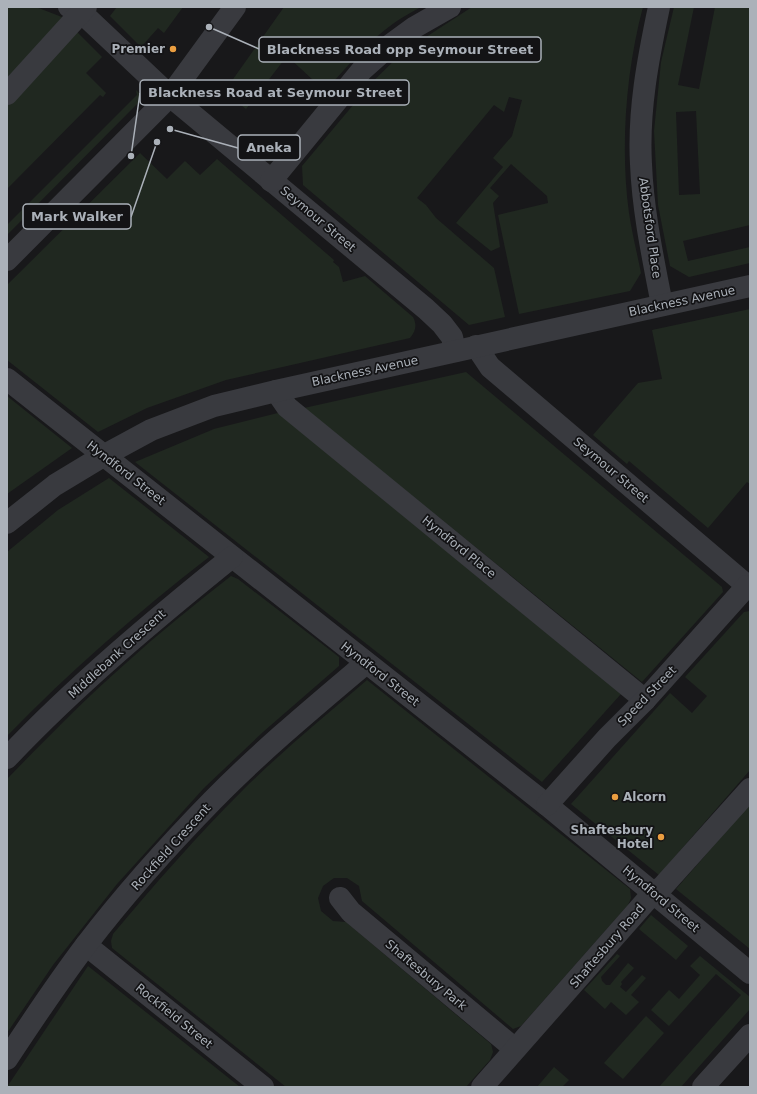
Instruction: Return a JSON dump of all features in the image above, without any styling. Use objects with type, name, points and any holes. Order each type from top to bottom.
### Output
[{"type":"street","points":[[7,260],[170,96],[235,7]]},
{"type":"street","points":[[271,180],[362,70],[389,46],[415,27],[450,7]]},
{"type":"street","name":"Abbotsford Place","points":[[659,7],[649,54],[642,106],[641,163],[645,212],[662,305]]},
{"type":"street","points":[[7,94],[79,9]]},
{"type":"street","name":"Seymour Street","points":[[79,9],[170,96],[426,309],[442,324],[452,337],[455,351]]},
{"type":"street","name":"Blackness Avenue","points":[[7,523],[55,485],[103,456],[152,430],[214,406],[476,346],[750,286]]},
{"type":"street","name":"Seymour Street","points":[[476,346],[490,367],[749,587]]},
{"type":"street","name":"Hyndford Street","points":[[7,379],[547,805],[750,972]]},
{"type":"street","name":"Hyndford Place","points":[[276,391],[287,407],[646,700]]},
{"type":"street","name":"Middlebank Crescent","points":[[7,758],[91,676],[164,612],[232,557]]},
{"type":"street","name":"Speed Street","points":[[547,805],[607,738],[646,700],[749,587]]},
{"type":"street","name":"Rockfield Crescent","points":[[7,1059],[86,945],[150,868],[214,799],[284,734],[366,663]]},
{"type":"street","name":"Shaftesbury Road","points":[[482,1087],[646,902],[663,886],[750,789]]},
{"type":"street","name":"Shaftesbury Park","points":[[340,898],[351,912],[515,1049]]},
{"type":"street","name":"Rockfield Street","points":[[86,945],[263,1087]]},
{"type":"street","points":[[703,1087],[750,1035]]},
{"type":"shaded area","points":[[7,7],[36,7],[67,19],[7,83]]},
{"type":"shaded area","points":[[117,7],[183,7],[164,33],[158,28],[141,47],[110,16]]},
{"type":"shaded area","points":[[284,7],[421,7],[384,30],[358,55],[325,91],[287,56],[246,109],[224,92]]},
{"type":"shaded area","points":[[472,7],[643,7],[632,57],[626,109],[626,188],[633,236],[641,273],[630,291],[519,314],[498,215],[548,203],[547,196],[511,164],[490,188],[499,196],[493,203],[500,247],[491,251],[456,223],[503,167],[493,158],[512,136],[522,100],[509,97],[504,112],[494,105],[417,198],[426,205],[436,218],[494,268],[505,317],[469,325],[303,185],[302,166],[359,98],[361,93],[403,52]]},
{"type":"shaded area","points":[[674,7],[694,7],[678,85],[699,89],[715,7],[750,7],[750,225],[683,241],[688,261],[750,247],[750,263],[689,277],[670,266],[658,205],[654,131],[661,62]],"holes":[[[696,111],[700,194],[679,195],[676,112]]]},
{"type":"shaded area","points":[[77,32],[102,57],[86,73],[106,93],[103,97],[100,95],[7,189],[7,105]]},
{"type":"shaded area","points":[[136,90],[142,96],[142,99],[7,235],[7,225],[137,95]]},
{"type":"shaded area","points":[[140,153],[167,179],[185,161],[200,175],[217,159],[334,260],[333,262],[339,267],[343,282],[365,276],[413,317],[415,330],[410,338],[226,380],[147,408],[98,432],[7,360],[7,285]]},
{"type":"shaded area","points":[[750,309],[750,484],[747,482],[708,528],[629,461],[627,464],[593,435],[638,383],[662,379],[652,330]]},
{"type":"shaded area","points":[[466,372],[722,587],[723,592],[642,682],[304,408]]},
{"type":"shaded area","points":[[7,396],[72,448],[7,494]]},
{"type":"shaded area","points":[[278,413],[621,694],[542,782],[135,462],[214,429]]},
{"type":"shaded area","points":[[109,478],[209,557],[156,599],[80,665],[7,736],[7,552],[58,510]]},
{"type":"shaded area","points":[[231,576],[238,579],[339,657],[339,666],[263,732],[204,788],[117,884],[53,965],[7,1033],[7,779],[65,720],[138,652]]},
{"type":"shaded area","points":[[750,611],[750,770],[659,875],[571,804],[670,693],[692,713],[707,696],[685,677],[744,612]]},
{"type":"shaded area","points":[[367,680],[630,889],[631,898],[628,905],[521,1026],[513,1029],[362,901],[359,886],[347,878],[334,878],[323,886],[318,898],[321,911],[333,921],[346,922],[491,1044],[493,1052],[490,1060],[466,1087],[286,1087],[112,948],[111,941],[113,934],[208,826],[272,762]]},
{"type":"shaded area","points":[[750,804],[750,949],[676,889]]},
{"type":"shaded area","points":[[651,915],[688,946],[676,960],[639,929]]},
{"type":"shaded area","points":[[617,954],[620,956],[601,977],[602,981],[606,985],[610,985],[628,963],[634,968],[621,982],[622,984],[620,987],[626,992],[642,975],[646,978],[631,995],[639,1002],[626,1015],[611,1002],[605,1009],[584,990]]},
{"type":"shaded area","points":[[700,956],[750,997],[750,1009],[681,1087],[659,1087],[741,995],[716,974],[669,1026],[651,1010],[669,990],[679,999],[700,975],[690,966]]},
{"type":"shaded area","points":[[88,966],[240,1087],[7,1087]]},
{"type":"shaded area","points":[[646,1016],[664,1033],[623,1079],[604,1063]]},
{"type":"shaded area","points":[[554,1067],[569,1080],[562,1087],[537,1087]]},
{"type":"place","name":"Blackness Road opp Seymour Street","points":[[209,27]]},
{"type":"place","name":"Premier","points":[[173,49]]},
{"type":"place","name":"Aneka","points":[[170,129]]},
{"type":"place","name":"Mark Walker","points":[[157,142]]},
{"type":"place","name":"Blackness Road at Seymour Street","points":[[131,156]]},
{"type":"place","name":"Alcorn","points":[[615,797]]},
{"type":"place","name":"Shaftesbury Hotel","points":[[661,837]]}]
